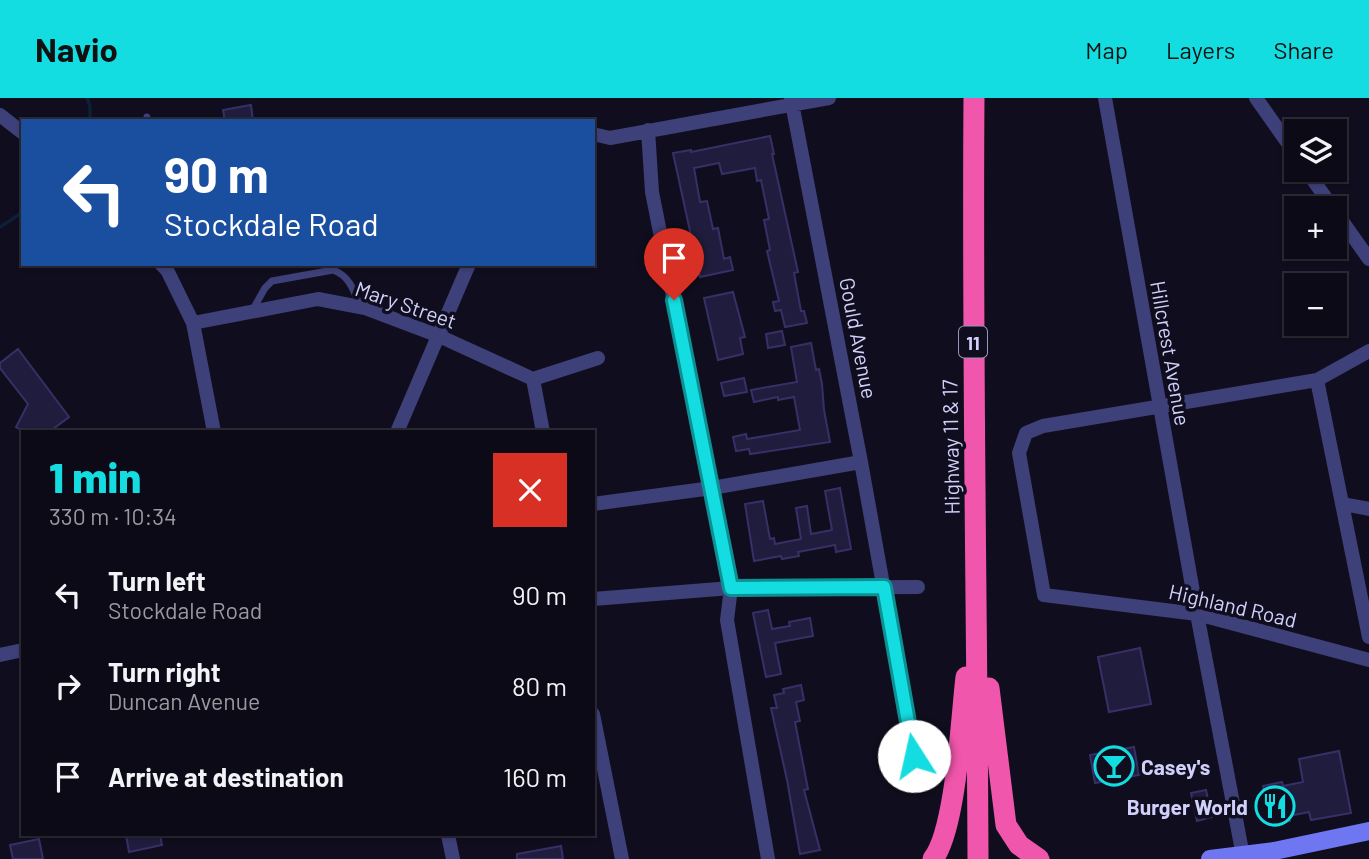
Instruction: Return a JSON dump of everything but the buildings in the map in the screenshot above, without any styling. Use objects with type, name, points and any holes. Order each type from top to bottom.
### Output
[{"type":"highway","name":"Highway 11 & 17","points":[[974,98],[972,305],[978,859]]},
{"type":"highway","name":"Highway 11 & 17","points":[[966,859],[977,585]]},
{"type":"highway","points":[[933,859],[943,839],[951,805],[977,585]]},
{"type":"highway","points":[[977,585],[1003,814],[1012,837],[1026,852],[1039,859]]},
{"type":"main road","points":[[1209,859],[1275,855],[1369,831]]},
{"type":"street","points":[[595,134],[610,138],[792,102],[830,98]]},
{"type":"street","name":"Hillcrest Avenue","points":[[1105,98],[1238,857]]},
{"type":"street","points":[[1256,98],[1284,138]]},
{"type":"street","name":"Gould Avenue","points":[[792,102],[918,780]]},
{"type":"street","points":[[0,115],[21,131]]},
{"type":"street","points":[[648,130],[652,192],[731,588],[727,620],[768,859]]},
{"type":"street","points":[[1347,228],[1369,259]]},
{"type":"street","points":[[163,266],[193,323],[214,430]]},
{"type":"street","points":[[398,430],[468,266]]},
{"type":"street","name":"Mary Street","points":[[193,323],[318,299],[360,307],[439,336],[533,379]]},
{"type":"street","points":[[1159,406],[1317,380],[1369,351]]},
{"type":"street","points":[[542,430],[533,379],[598,358]]},
{"type":"street","points":[[1317,380],[1369,636]]},
{"type":"street","name":"Highland Road","points":[[1159,406],[1043,426],[1026,433],[1019,453],[1044,594],[1197,614],[1369,660]]},
{"type":"street","points":[[595,504],[712,488],[861,463]]},
{"type":"street","points":[[1343,504],[1369,509]]},
{"type":"street","points":[[595,599],[731,588],[918,587]]},
{"type":"street","points":[[0,655],[21,650]]},
{"type":"street","points":[[595,724],[622,859]]},
{"type":"street","points":[[448,836],[453,859]]},
{"type":"lane","points":[[252,312],[272,281],[333,270],[342,273],[350,282],[360,307]]},
{"type":"waterway","points":[[87,98],[90,119]]},
{"type":"waterway","points":[[0,227],[21,213]]},
{"type":"place","name":"Casey's","points":[[1114,766]]},
{"type":"place","name":"Burger World","points":[[1275,806]]},
{"type":"route","points":[[674,300],[731,588],[884,587],[914,756]]}]
